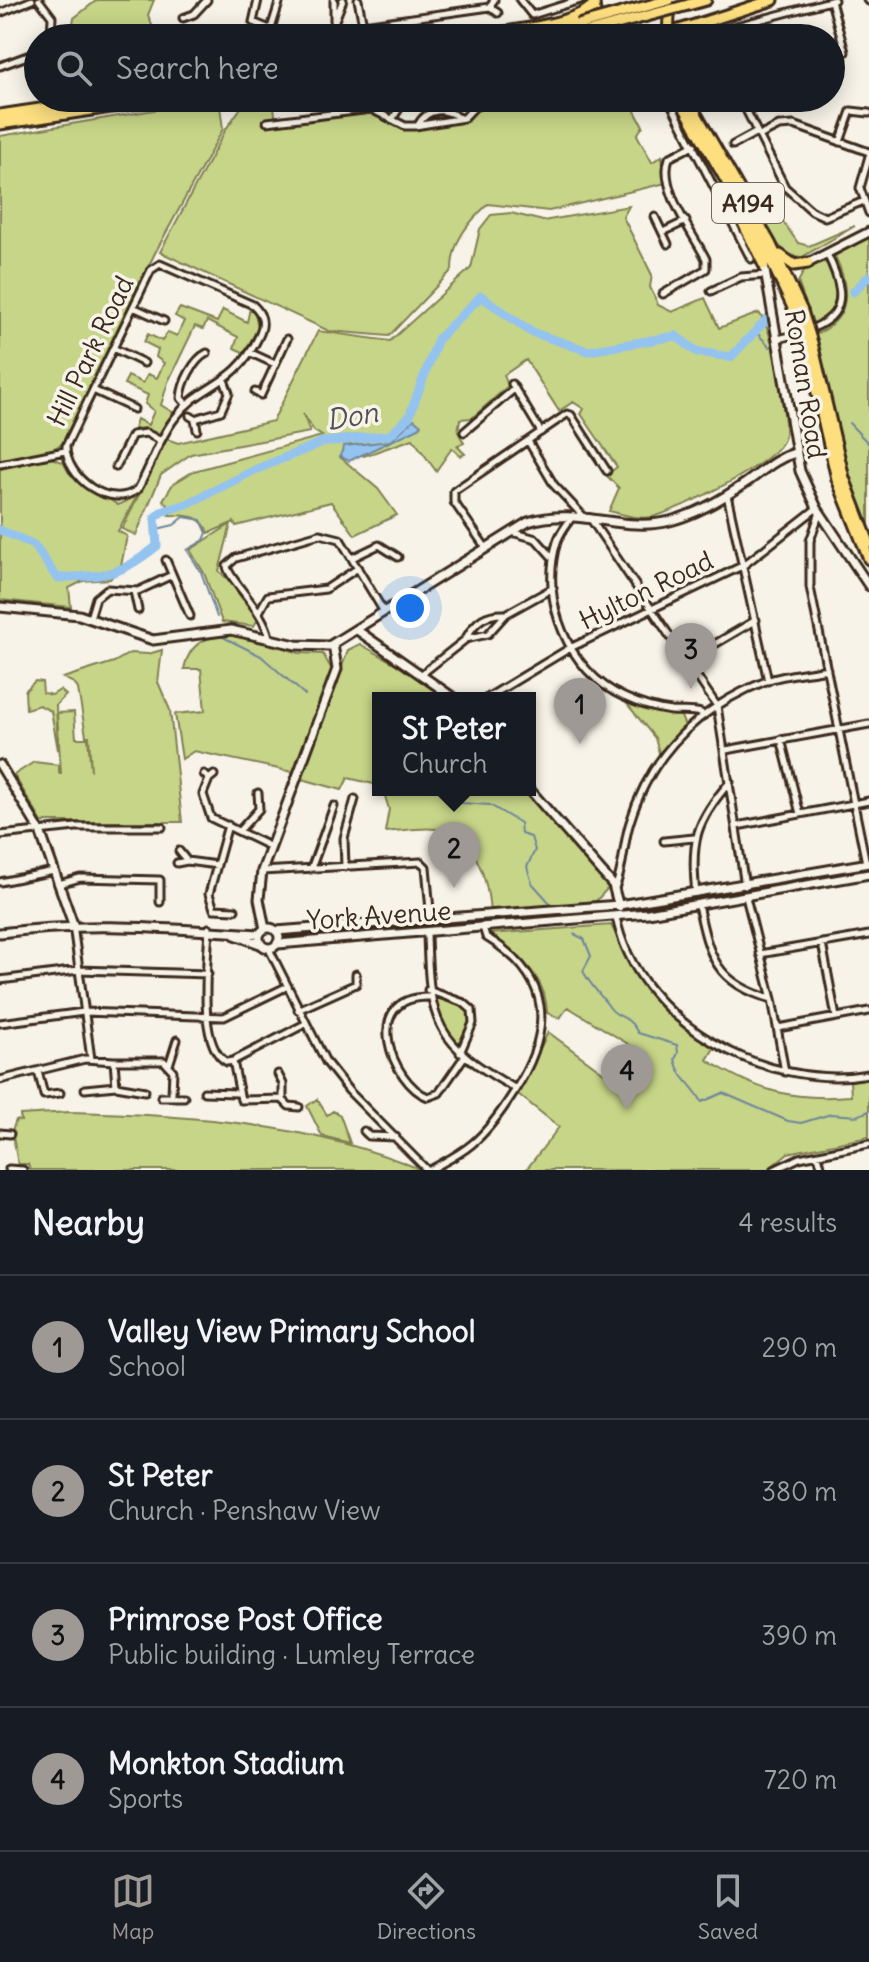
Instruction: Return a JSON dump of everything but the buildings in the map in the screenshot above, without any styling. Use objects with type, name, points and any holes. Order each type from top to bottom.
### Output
[{"type":"highway","points":[[657,0],[669,17],[669,24]]},
{"type":"highway","points":[[595,24],[669,0]]},
{"type":"highway","points":[[602,24],[706,0]]},
{"type":"highway","points":[[702,24],[773,0]]},
{"type":"highway","points":[[538,24],[585,13],[594,2]]},
{"type":"highway","points":[[594,2],[595,13],[602,24]]},
{"type":"highway","points":[[0,115],[24,111]]},
{"type":"highway","points":[[0,124],[78,112]]},
{"type":"highway","name":"A194","points":[[687,112],[799,308]]},
{"type":"highway","name":"A194","points":[[695,112],[770,243],[799,308],[844,478],[869,543]]},
{"type":"highway","points":[[702,137],[766,270]]},
{"type":"highway","name":"A194","points":[[770,243],[790,264],[808,263]]},
{"type":"highway","name":"A194","points":[[799,308],[796,277],[808,263]]},
{"type":"highway","name":"A194","points":[[809,345],[837,479],[869,559]]},
{"type":"main road","points":[[808,263],[869,232]]},
{"type":"main road","name":"Roman Road","points":[[766,270],[795,453],[818,510],[869,586]]},
{"type":"main road","points":[[0,607],[46,610],[90,618],[153,640],[231,630],[308,647],[333,644],[511,532],[536,520],[573,515],[630,524],[658,523],[689,514],[727,495],[778,459],[795,453]]},
{"type":"main road","points":[[357,630],[367,640],[423,673],[447,692]]},
{"type":"main road","points":[[260,944],[262,871],[337,669],[333,644]]},
{"type":"main road","points":[[0,765],[40,831],[73,924]]},
{"type":"main road","points":[[535,796],[615,888],[619,905],[616,917]]},
{"type":"main road","points":[[868,863],[869,874]]},
{"type":"main road","name":"York Avenue","points":[[221,930],[262,932],[431,922],[619,905],[747,886],[868,863]]},
{"type":"main road","name":"York Avenue","points":[[278,944],[616,917],[869,874]]},
{"type":"main road","points":[[747,886],[749,896]]},
{"type":"main road","name":"York Avenue","points":[[482,917],[483,927]]},
{"type":"main road","points":[[427,932],[431,922]]},
{"type":"main road","points":[[0,933],[73,924],[209,928],[269,949],[278,944],[276,931]]},
{"type":"street","points":[[0,13],[16,3],[32,0]]},
{"type":"street","points":[[39,0],[52,17],[52,24]]},
{"type":"street","points":[[183,18],[194,14],[207,0]]},
{"type":"street","points":[[258,0],[253,22],[258,24]]},
{"type":"street","points":[[272,24],[280,0]]},
{"type":"street","points":[[334,0],[335,21]]},
{"type":"street","points":[[334,24],[343,0],[359,0],[363,24]]},
{"type":"street","points":[[490,7],[494,0]]},
{"type":"street","points":[[520,0],[527,13],[534,15],[580,0]]},
{"type":"street","points":[[744,24],[833,0],[839,24]]},
{"type":"street","points":[[370,24],[490,7],[498,13]]},
{"type":"street","points":[[0,66],[24,57]]},
{"type":"street","points":[[840,142],[851,111],[869,113]]},
{"type":"street","points":[[267,122],[347,112]]},
{"type":"street","points":[[378,112],[405,126],[461,118],[469,112]]},
{"type":"street","points":[[393,118],[397,112]]},
{"type":"street","points":[[418,126],[423,117],[435,112]]},
{"type":"street","points":[[440,112],[461,118]]},
{"type":"street","points":[[676,112],[751,259]]},
{"type":"street","points":[[748,112],[785,187],[816,214],[829,216],[864,201]]},
{"type":"street","points":[[733,145],[789,125],[869,154],[860,183],[869,213]]},
{"type":"street","points":[[663,294],[706,269],[706,259],[671,190],[667,163],[672,156],[694,145]]},
{"type":"street","points":[[655,217],[668,244]]},
{"type":"street","points":[[663,232],[686,221]]},
{"type":"street","points":[[778,339],[821,326],[837,310],[841,287],[827,254]]},
{"type":"street","name":"Hill Park Road","points":[[166,265],[257,309],[263,327],[241,368],[187,405],[174,419],[138,489],[122,498],[111,497],[84,482],[72,468],[65,451],[133,307],[153,267],[166,265]]},
{"type":"street","points":[[711,291],[766,270]]},
{"type":"street","points":[[133,307],[164,321]]},
{"type":"street","points":[[255,392],[261,395],[287,339]]},
{"type":"street","points":[[113,348],[144,363]]},
{"type":"street","points":[[187,405],[181,398],[182,388],[198,357],[207,353]]},
{"type":"street","points":[[251,353],[275,364]]},
{"type":"street","points":[[197,430],[192,418],[221,411],[229,393],[224,380]]},
{"type":"street","points":[[464,432],[513,386],[541,432]]},
{"type":"street","points":[[93,390],[134,409]]},
{"type":"street","points":[[486,548],[454,502],[453,493],[541,432],[571,414],[607,471]]},
{"type":"street","points":[[116,467],[132,435],[146,433],[162,441]]},
{"type":"street","points":[[528,441],[554,485],[586,516],[717,706],[747,886]]},
{"type":"street","points":[[0,464],[65,451]]},
{"type":"street","points":[[727,495],[768,681]]},
{"type":"street","points":[[818,510],[810,541],[810,587],[868,863]]},
{"type":"street","name":"Hylton Road","points":[[497,692],[570,648],[744,565],[818,510]]},
{"type":"street","points":[[573,515],[560,533],[553,558],[553,588],[560,626],[570,648],[601,683],[621,696],[665,710],[702,713]]},
{"type":"street","points":[[511,532],[536,539],[553,558]]},
{"type":"street","points":[[269,637],[249,595],[227,571],[228,563],[239,557],[323,534],[339,537],[383,613]]},
{"type":"street","points":[[352,558],[379,545],[398,557]]},
{"type":"street","points":[[166,560],[190,616]]},
{"type":"street","points":[[249,595],[266,597],[282,592],[326,589],[358,568]]},
{"type":"street","points":[[90,618],[96,598],[103,591],[117,587],[134,591],[172,575]]},
{"type":"street","points":[[466,639],[488,634],[506,614],[553,588]]},
{"type":"street","points":[[134,591],[138,610]]},
{"type":"street","points":[[259,613],[266,597]]},
{"type":"street","points":[[423,673],[466,639],[478,620],[490,614],[506,614]]},
{"type":"street","points":[[686,661],[756,620]]},
{"type":"street","points":[[615,888],[630,822],[649,774],[674,740],[702,713],[768,681],[827,669]]},
{"type":"street","points":[[726,750],[869,724]]},
{"type":"street","points":[[781,739],[800,814]]},
{"type":"street","points":[[209,776],[203,794],[207,813],[215,821],[271,847]]},
{"type":"street","points":[[696,894],[694,838],[705,815],[731,781]]},
{"type":"street","points":[[240,830],[259,809],[260,790],[248,788]]},
{"type":"street","points":[[345,867],[344,838],[355,799]]},
{"type":"street","points":[[737,826],[869,801]]},
{"type":"street","points":[[311,870],[334,806]]},
{"type":"street","points":[[228,825],[209,894],[217,910],[235,910]]},
{"type":"street","points":[[0,835],[162,827]]},
{"type":"street","points":[[664,841],[694,838]]},
{"type":"street","points":[[179,851],[187,861]]},
{"type":"street","points":[[177,863],[187,861],[217,866]]},
{"type":"street","points":[[262,871],[424,864],[431,922]]},
{"type":"street","points":[[0,882],[55,870]]},
{"type":"street","points":[[59,884],[80,878],[160,880],[160,902]]},
{"type":"street","points":[[749,896],[785,1072]]},
{"type":"street","points":[[698,905],[708,952],[717,967],[772,999]]},
{"type":"street","points":[[616,917],[632,959],[680,1018],[730,1053],[785,1072],[824,1078],[869,1074]]},
{"type":"street","points":[[73,924],[91,1059]]},
{"type":"street","points":[[269,949],[305,1024],[337,1078],[428,1170],[479,1138],[516,1089],[539,1040],[540,1000],[518,959],[486,937],[483,927]]},
{"type":"street","points":[[209,928],[207,1017],[215,1051],[224,1061],[233,1061],[305,1024]]},
{"type":"street","points":[[427,932],[429,994],[444,1033],[462,1055],[516,1089]]},
{"type":"street","points":[[759,954],[869,935]]},
{"type":"street","points":[[822,943],[836,1017]]},
{"type":"street","points":[[0,980],[79,970],[208,974]]},
{"type":"street","points":[[298,1010],[356,984],[356,974]]},
{"type":"street","points":[[0,1023],[84,1012],[227,1017],[286,987]]},
{"type":"street","points":[[429,994],[464,1003],[472,1010],[473,1023],[462,1055],[439,1093],[428,1097],[421,1094],[393,1059],[388,1041],[394,1011],[406,999],[429,994]]},
{"type":"street","points":[[778,1028],[869,1011]]},
{"type":"street","points":[[169,1065],[177,1040]]},
{"type":"street","points":[[0,1079],[91,1059],[157,1059],[169,1065],[174,1075],[172,1094]]},
{"type":"street","points":[[114,1061],[116,1086]]},
{"type":"street","points":[[233,1061],[237,1093]]},
{"type":"street","points":[[38,1071],[44,1095],[60,1093]]},
{"type":"street","points":[[278,1074],[283,1084],[283,1099],[289,1106],[299,1107]]},
{"type":"street","points":[[85,1089],[116,1086],[145,1091]]},
{"type":"street","points":[[204,1092],[237,1093],[247,1102],[283,1099]]},
{"type":"street","points":[[161,1097],[172,1094],[184,1097]]},
{"type":"street","points":[[0,1133],[10,1134]]},
{"type":"street","points":[[368,1137],[396,1137]]},
{"type":"street","points":[[774,1170],[782,1164],[869,1144]]},
{"type":"street","points":[[818,1155],[822,1170]]},
{"type":"street","points":[[9,1169],[23,1170]]},
{"type":"green space","points":[[97,0],[154,0],[148,15],[152,24],[73,24],[74,18]]},
{"type":"green space","points":[[142,112],[221,112],[223,129],[155,253],[62,444],[51,450],[0,460],[0,136]]},
{"type":"green space","points":[[238,112],[275,112],[276,123],[376,113],[410,129],[469,119],[475,112],[636,112],[643,126],[637,135],[652,162],[662,156],[666,183],[549,211],[488,204],[462,233],[452,270],[389,336],[329,331],[160,252]]},
{"type":"green space","points":[[768,200],[798,243],[809,246],[855,226],[802,257],[794,256],[774,239],[756,206]]},
{"type":"green space","points":[[629,206],[623,217],[652,275],[650,287],[658,305],[672,312],[705,298],[719,328],[759,313],[766,325],[776,359],[785,436],[779,446],[748,471],[727,484],[652,517],[609,511],[619,488],[606,475],[617,467],[581,414],[584,409],[573,402],[559,411],[526,360],[504,375],[508,386],[472,418],[460,419],[458,432],[464,443],[457,446],[465,454],[460,456],[452,448],[436,471],[413,439],[364,456],[345,446],[340,457],[378,489],[397,515],[355,535],[331,502],[236,526],[234,522],[209,533],[198,519],[169,515],[172,510],[163,500],[173,484],[194,471],[322,436],[314,431],[303,414],[310,432],[191,454],[161,475],[136,535],[122,529],[167,439],[178,443],[273,421],[318,331],[390,341],[471,268],[480,229],[491,215],[511,213],[543,221]]},
{"type":"green space","points":[[869,236],[869,533],[850,485],[816,334],[836,320],[845,301],[843,279],[835,256]]},
{"type":"green space","points":[[819,261],[827,263],[838,293],[828,317],[814,326],[798,282],[805,269]]},
{"type":"green space","points":[[180,308],[217,322],[223,310],[247,322],[250,308],[255,313],[258,328],[238,363],[243,352],[234,348],[238,337],[207,321],[203,329],[195,326],[168,382],[161,405],[174,413],[159,434],[143,428],[134,429],[137,419],[148,425],[154,411],[145,404],[148,395],[124,384],[128,376],[143,383],[148,374],[157,378],[164,363],[156,357],[158,349],[144,342],[148,334],[162,341],[168,332],[177,336],[184,321],[175,316]]},
{"type":"green space","points":[[51,458],[63,462],[69,473],[118,505],[137,496],[118,531],[127,536],[121,566],[110,579],[83,581],[69,588],[71,607],[0,600],[0,469]]},
{"type":"green space","points":[[231,524],[219,571],[243,594],[258,619],[254,626],[222,622],[204,573],[190,550]]},
{"type":"green space","points":[[248,636],[299,653],[323,654],[332,670],[293,772],[194,751],[182,759],[175,714],[205,711],[201,669],[184,669],[187,658],[199,643],[207,639]]},
{"type":"green space","points":[[360,644],[426,681],[439,692],[372,692],[372,784],[348,778],[342,790],[302,779],[348,650]]},
{"type":"green space","points":[[162,650],[158,682],[170,710],[182,822],[42,822],[14,775],[34,762],[59,765],[61,773],[57,713],[74,712],[76,738],[88,738],[91,771],[89,736],[86,736],[78,689],[74,683],[63,678],[114,662],[130,653],[148,654]]},
{"type":"green space","points":[[35,681],[42,682],[43,693],[52,695],[60,690],[66,695],[56,705],[58,750],[51,711],[39,705],[26,709],[25,691]]},
{"type":"green space","points":[[623,699],[680,714],[685,726],[659,753],[655,738]]},
{"type":"green space","points":[[385,796],[531,796],[609,887],[596,901],[490,912],[486,886],[477,860],[461,838],[436,829],[385,832],[389,809]]},
{"type":"green space","points":[[611,925],[654,993],[714,1048],[707,1060],[775,1092],[810,1097],[851,1096],[850,1081],[869,1078],[869,1137],[788,1153],[767,1170],[526,1170],[559,1127],[518,1094],[548,1032],[608,1076],[622,1077],[619,1075],[641,1052],[568,1007],[560,1018],[547,1013],[541,987],[528,966],[489,934]]},
{"type":"green space","points":[[432,995],[467,1008],[470,1021],[461,1046],[445,1028]]},
{"type":"green space","points":[[317,1099],[327,1115],[333,1111],[340,1115],[350,1143],[322,1136],[307,1106]]},
{"type":"green space","points":[[70,1112],[249,1124],[337,1142],[422,1170],[30,1170],[28,1164],[18,1164],[12,1131],[16,1120],[21,1121],[20,1115]]},
{"type":"water","points":[[414,419],[421,425],[419,428],[349,461],[340,456],[344,446],[390,441]]},
{"type":"waterway","name":"Don","points":[[853,292],[869,276]]},
{"type":"waterway","name":"Don","points":[[0,530],[34,545],[57,578],[100,575],[120,570],[157,546],[155,518],[161,512],[187,504],[257,469],[323,442],[390,435],[409,417],[438,339],[481,296],[531,332],[588,351],[676,336],[697,352],[731,357],[767,319]]},
{"type":"waterway","points":[[756,332],[770,347]]},
{"type":"waterway","points":[[849,423],[869,444]]},
{"type":"waterway","points":[[157,529],[174,525],[184,517],[201,520],[207,533],[204,540],[187,550],[201,572],[217,617]]},
{"type":"waterway","points":[[223,637],[261,656],[305,695]]},
{"type":"waterway","points":[[444,796],[448,802],[490,805],[520,823],[521,834],[531,837],[535,850],[527,867],[532,883],[550,903]]},
{"type":"waterway","points":[[574,934],[584,939],[591,956],[583,971],[592,985],[613,1011],[630,1022],[638,1033],[677,1045],[677,1066],[702,1102],[723,1093],[788,1121],[801,1123],[831,1114],[857,1116],[869,1111]]},
{"type":"place","name":"Primrose Post Office","points":[[691,689]]},
{"type":"place","name":"Valley View Primary School","points":[[580,744]]},
{"type":"place","name":"St Peter","points":[[454,888]]},
{"type":"place","name":"Monkton Stadium","points":[[627,1110]]}]
